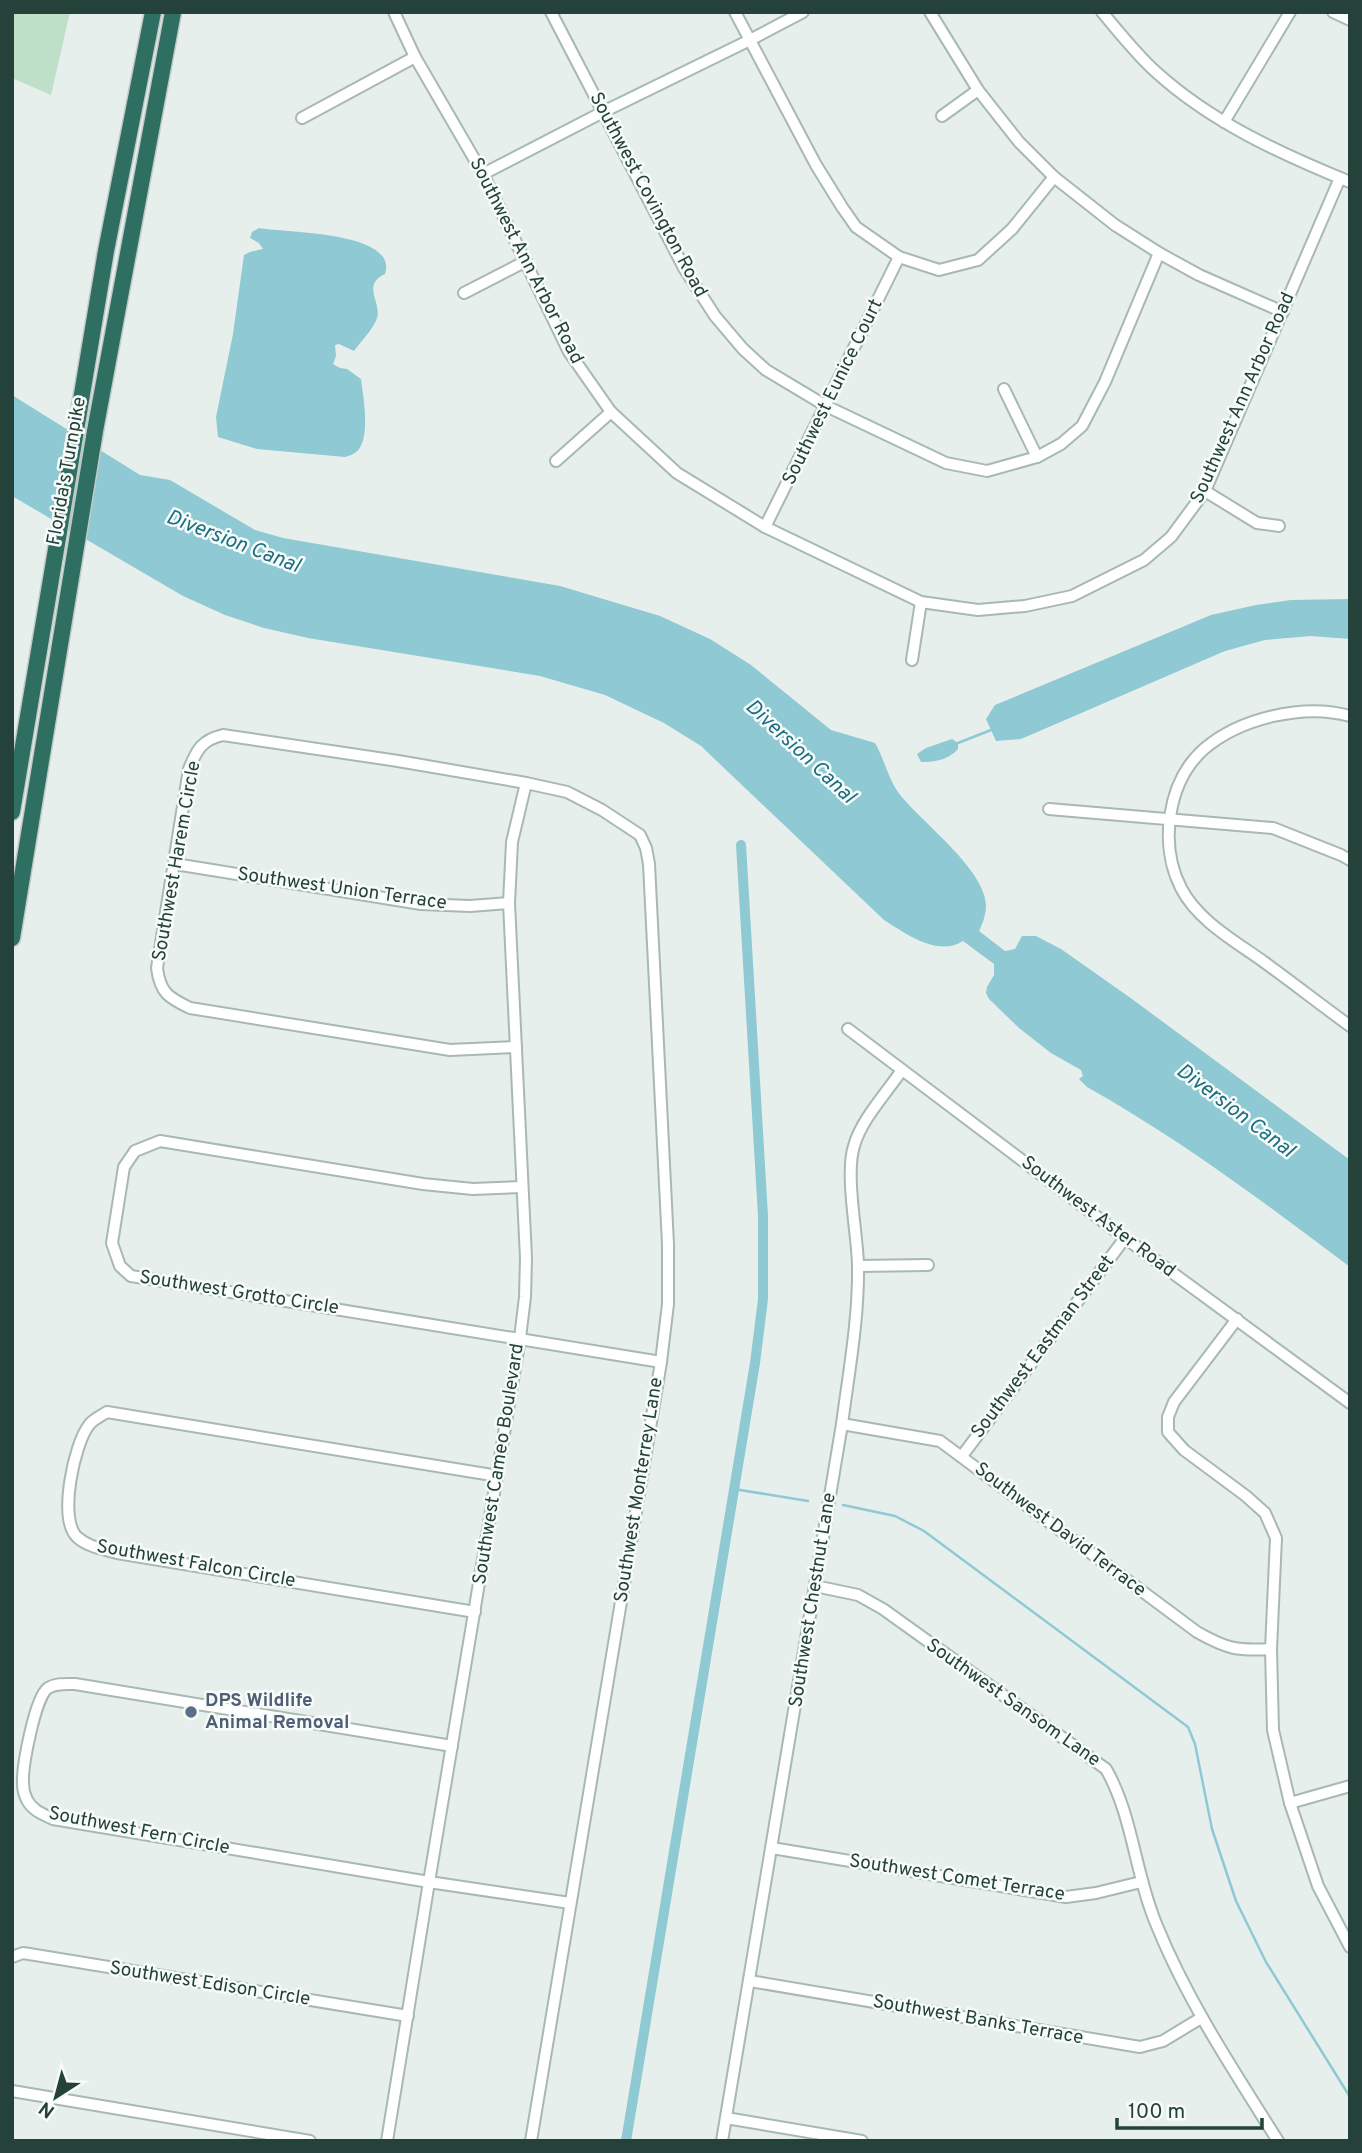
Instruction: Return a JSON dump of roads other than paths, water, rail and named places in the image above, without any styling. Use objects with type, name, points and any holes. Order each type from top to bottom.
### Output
[{"type":"highway","name":"Florida's Turnpike","points":[[12,812],[106,251],[153,12]]},
{"type":"highway","name":"Florida's Turnpike","points":[[12,938],[95,431],[173,12]]},
{"type":"street","name":"Southwest Ann Arbor Road","points":[[394,12],[415,57],[483,174],[569,352],[611,412],[677,473],[765,527],[921,602],[978,610],[1025,606],[1072,596],[1144,560],[1171,537],[1205,491],[1283,312],[1345,180]]},
{"type":"street","name":"Southwest Covington Road","points":[[551,12],[684,268],[715,316],[743,349],[766,370],[826,406],[946,463],[987,471],[1037,457],[1061,444],[1082,426],[1105,382],[1159,253]]},
{"type":"street","points":[[736,12],[816,166],[842,207],[856,227],[899,257],[939,270],[978,260],[1012,229],[1054,177]]},
{"type":"street","points":[[483,174],[803,12]]},
{"type":"street","points":[[930,12],[978,90],[1019,142],[1054,177],[1115,225],[1159,253],[1199,275],[1283,312]]},
{"type":"street","points":[[1102,12],[1155,71],[1192,101],[1263,143],[1345,180]]},
{"type":"street","points":[[1224,122],[1290,12]]},
{"type":"street","points":[[1333,12],[1350,20]]},
{"type":"street","points":[[302,118],[415,57]]},
{"type":"street","points":[[942,116],[978,90]]},
{"type":"street","name":"Southwest Eunice Court","points":[[765,527],[899,257]]},
{"type":"street","points":[[464,293],[526,261]]},
{"type":"street","points":[[1004,389],[1037,457]]},
{"type":"street","points":[[556,461],[611,412]]},
{"type":"street","points":[[1205,491],[1256,523],[1279,526]]},
{"type":"street","points":[[912,660],[921,602]]},
{"type":"street","points":[[1350,716],[1340,713],[1290,712],[1236,727],[1204,749],[1178,788],[1170,820],[1169,843],[1176,876],[1194,907],[1220,931],[1350,1026]]},
{"type":"street","name":"Southwest Harem Circle","points":[[516,1047],[450,1050],[190,1008],[171,999],[159,983],[157,968],[189,769],[195,752],[209,738],[223,734],[526,783],[566,792],[602,810],[640,835]]},
{"type":"street","name":"Southwest Cameo Boulevard","points":[[387,2141],[526,1297],[509,903],[512,842],[526,783]]},
{"type":"street","points":[[1049,809],[1273,828],[1350,860]]},
{"type":"street","name":"Southwest Monterrey Lane","points":[[531,2141],[661,1362],[668,1304],[668,1244],[649,864],[640,835]]},
{"type":"street","name":"Southwest Union Terrace","points":[[175,864],[421,904],[470,906],[509,903]]},
{"type":"street","name":"Southwest Aster Road","points":[[848,1029],[1125,1238],[1350,1403]]},
{"type":"street","name":"Southwest Chestnut Lane","points":[[722,2141],[842,1423],[854,1335],[858,1266],[851,1171],[853,1147],[860,1130],[902,1070]]},
{"type":"street","name":"Southwest Grotto Circle","points":[[522,1187],[473,1189],[423,1184],[160,1141],[135,1151],[124,1167],[113,1243],[120,1266],[131,1276],[661,1362]]},
{"type":"street","name":"Southwest Eastman Street","points":[[962,1456],[1125,1238]]},
{"type":"street","points":[[858,1266],[928,1265]]},
{"type":"street","points":[[1237,1319],[1174,1402],[1168,1417],[1168,1432],[1184,1450],[1265,1513],[1276,1538],[1271,1649],[1273,1730],[1290,1803],[1318,1886],[1350,1947]]},
{"type":"street","name":"Southwest Falcon Circle","points":[[475,1612],[117,1553],[90,1546],[75,1536],[68,1516],[73,1460],[90,1423],[107,1412],[498,1476]]},
{"type":"street","name":"Southwest David Terrace","points":[[842,1423],[940,1441],[1197,1632],[1222,1647],[1244,1651],[1271,1649]]},
{"type":"street","name":"Southwest Sansom Lane","points":[[815,1586],[858,1595],[883,1609],[1106,1769],[1117,1788],[1141,1882],[1156,1926],[1201,2018],[1278,2141]]},
{"type":"street","name":"Southwest Fern Circle","points":[[452,1746],[75,1684],[60,1684],[47,1689],[35,1710],[23,1783],[26,1798],[33,1809],[53,1819],[570,1903]]},
{"type":"street","points":[[1290,1803],[1350,1786]]},
{"type":"street","name":"Southwest Comet Terrace","points":[[772,1848],[1066,1897],[1141,1882]]},
{"type":"street","name":"Southwest Edison Circle","points":[[12,1957],[23,1953],[408,2015]]},
{"type":"street","name":"Southwest Banks Terrace","points":[[750,1981],[1140,2047],[1163,2041],[1201,2018]]},
{"type":"street","points":[[12,2091],[310,2141]]},
{"type":"street","points":[[726,2118],[862,2141]]},
{"type":"water","points":[[259,228],[314,233],[358,242],[375,249],[385,260],[385,274],[374,283],[378,312],[373,327],[354,351],[339,344],[335,345],[336,356],[333,364],[347,369],[361,379],[365,429],[360,447],[351,455],[345,457],[257,449],[218,437],[216,417],[233,334],[244,255],[263,249],[250,238],[252,232]]},
{"type":"water","name":"Diversion Canal","points":[[12,395],[140,475],[170,480],[255,530],[283,538],[560,586],[660,616],[710,639],[751,665],[831,730],[875,743],[901,796],[964,862],[983,891],[986,905],[979,931],[1005,951],[1015,949],[1022,936],[1036,936],[1061,949],[1350,1160],[1350,1267],[1189,1150],[1087,1087],[1079,1079],[1083,1076],[1081,1070],[1051,1053],[1019,1028],[989,999],[986,993],[994,975],[994,964],[963,941],[953,945],[933,945],[912,937],[884,920],[701,746],[664,723],[605,695],[540,676],[308,638],[264,628],[225,615],[183,596],[12,496]]},
{"type":"water","points":[[1350,599],[1350,639],[1311,636],[1265,640],[1225,651],[1021,739],[996,741],[986,719],[995,705],[1211,615],[1291,600]]},
{"type":"water","points":[[952,739],[958,743],[958,749],[950,756],[921,762],[917,754]]},
{"type":"waterway","points":[[958,743],[991,730]]},
{"type":"waterway","points":[[626,2141],[755,1363],[763,1299],[763,1216],[741,845]]},
{"type":"waterway","points":[[734,1489],[808,1501]]},
{"type":"waterway","points":[[843,1505],[895,1516],[924,1531],[1188,1727],[1195,1744],[1212,1829],[1236,1901],[1266,1962],[1350,2097]]},
{"type":"place","name":"DPS Wildlife Animal Removal","points":[[191,1712]]}]
